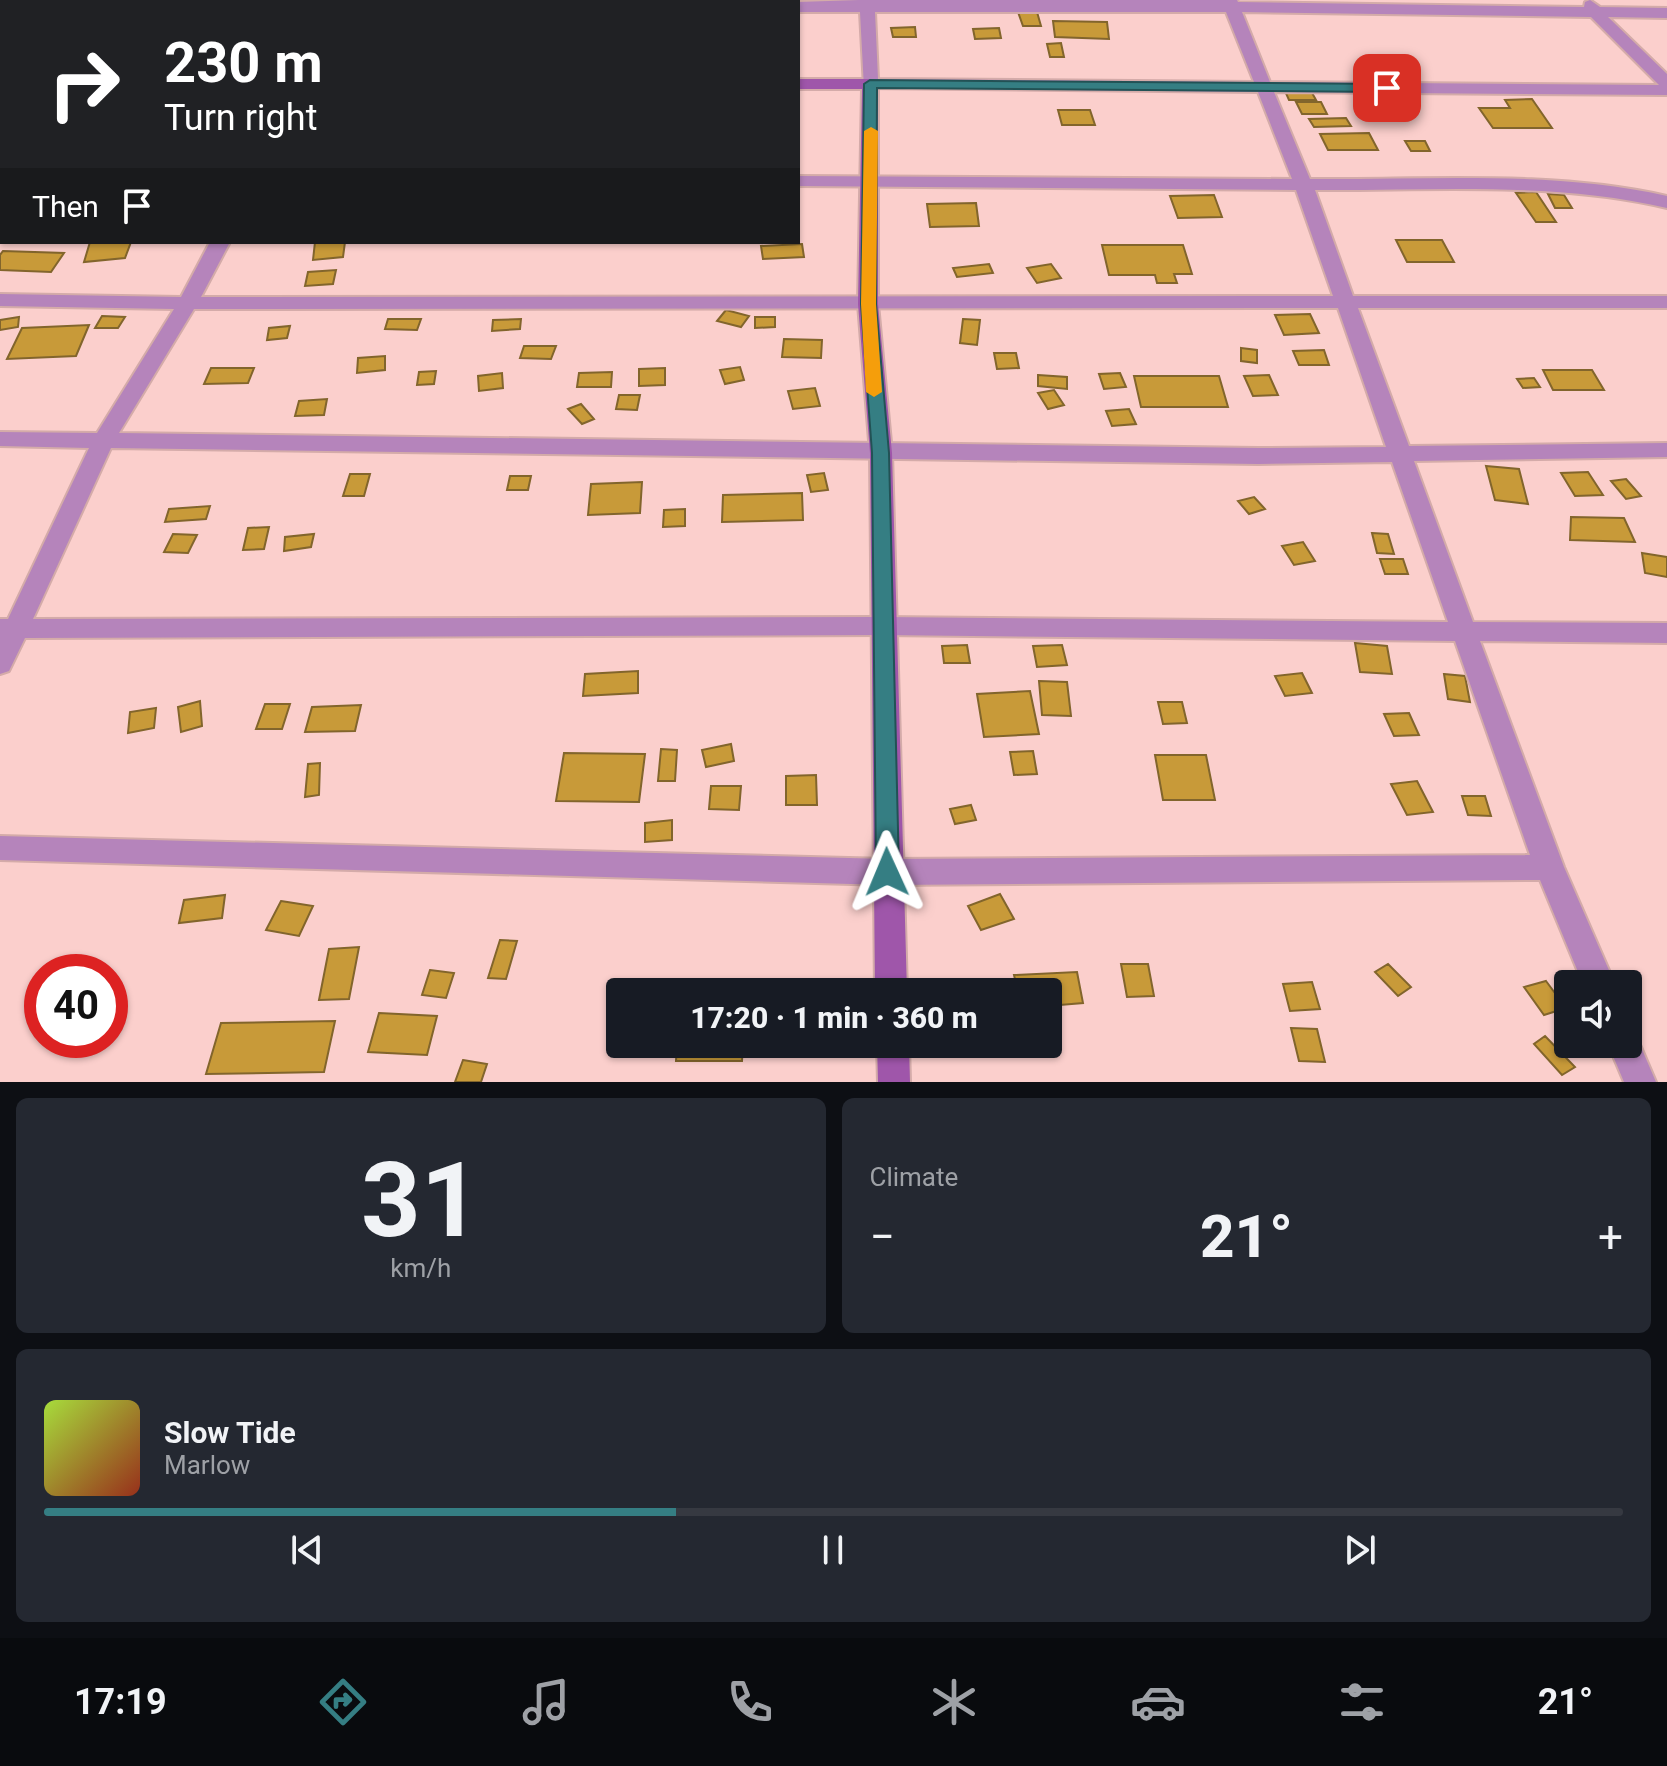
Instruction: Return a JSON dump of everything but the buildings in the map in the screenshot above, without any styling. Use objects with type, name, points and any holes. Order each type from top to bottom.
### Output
[{"type":"street","points":[[1586,0],[1640,60],[1667,83]]},
{"type":"street","points":[[1230,3],[1303,184],[1549,867],[1593,970]]},
{"type":"street","points":[[800,7],[1230,3],[1667,13]]},
{"type":"street","points":[[867,4],[872,181],[868,304],[881,453],[891,978]]},
{"type":"street","points":[[800,84],[1667,90]]},
{"type":"street","points":[[800,181],[1572,187],[1632,194],[1667,202]]},
{"type":"street","points":[[0,664],[9,630],[103,441],[188,303],[219,244]]},
{"type":"street","points":[[0,300],[868,304],[1667,302]]},
{"type":"street","points":[[0,439],[1258,456],[1667,450]]},
{"type":"street","points":[[9,630],[882,626],[1667,633]]},
{"type":"street","points":[[0,848],[887,872],[1549,867]]},
{"type":"street","points":[[893,1058],[894,1082]]},
{"type":"street","points":[[1630,1058],[1640,1082]]},
{"type":"slow traffic","points":[[871,131],[868,304],[874,392]]},
{"type":"route","points":[[887,872],[881,453],[868,304],[872,181],[870,84],[1387,88]]}]
